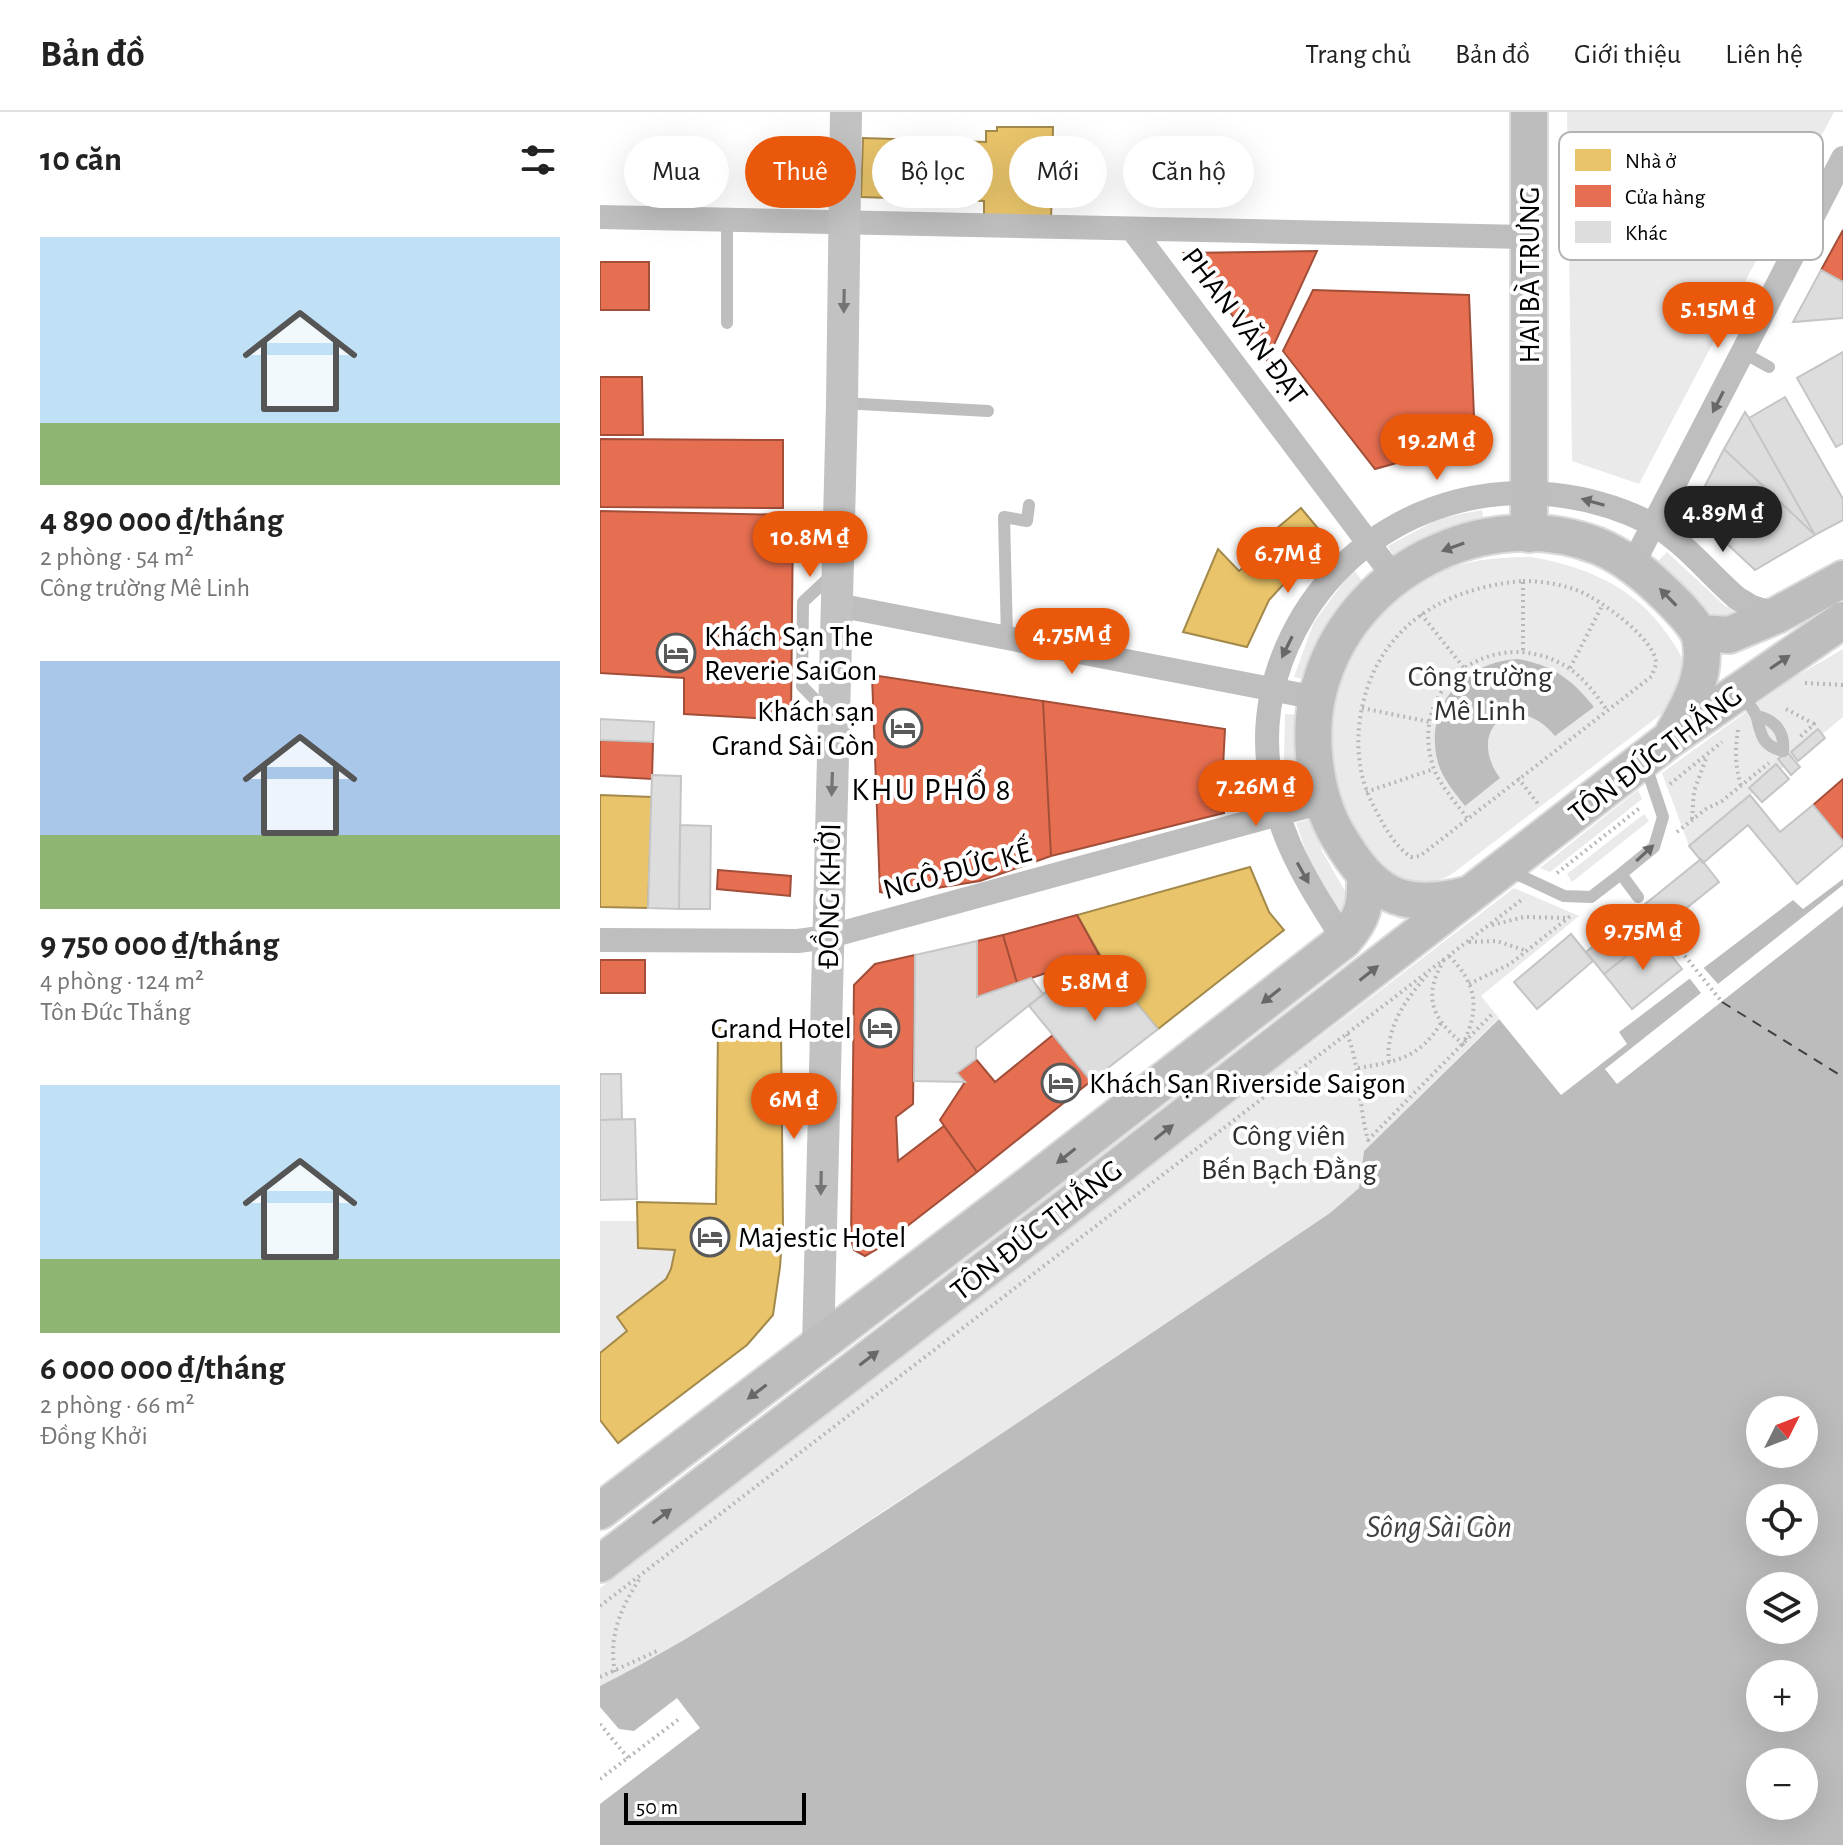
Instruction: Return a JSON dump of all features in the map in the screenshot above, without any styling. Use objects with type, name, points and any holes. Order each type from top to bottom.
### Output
[{"type":"main road","name":"HAI BÀ TRƯNG","points":[[1529,112],[1529,534]]},
{"type":"main road","points":[[1471,895],[1446,901],[1416,902],[1385,892],[1365,876],[1334,829],[1323,802],[1314,732],[1317,698],[1324,670],[1342,635],[1370,597],[1394,577],[1424,558],[1458,544],[1494,536],[1529,534],[1563,537],[1598,546],[1633,564],[1668,596],[1700,633],[1703,655],[1698,684],[1688,710],[1657,749]]},
{"type":"main road","name":"TÔN ĐỨC THẮNG","points":[[1700,633],[1729,635],[1777,615],[1843,579]]},
{"type":"main road","name":"TÔN ĐỨC THẮNG","points":[[1471,895],[1657,749],[1747,703],[1843,620]]},
{"type":"main road","name":"TÔN ÐỨC THẮNG","points":[[600,1511],[1012,1199],[1344,940],[1357,924],[1366,901],[1365,876]]},
{"type":"main road","name":"TÔN ÐỨC THẮNG","points":[[600,1564],[1471,895]]},
{"type":"street","name":"ÐỒNG KHỞI","points":[[818,1345],[842,403],[846,112]]},
{"type":"street","points":[[1823,197],[1843,158]]},
{"type":"street","points":[[600,217],[1528,237]]},
{"type":"street","name":"PHAN VĂN ÐẠT","points":[[1132,229],[1394,577]]},
{"type":"street","points":[[1633,564],[1791,260]]},
{"type":"street","points":[[1344,940],[1305,877],[1276,815],[1267,738],[1272,690],[1282,656],[1314,598],[1336,570],[1368,542],[1412,515],[1458,501],[1529,492],[1590,501],[1628,512],[1654,524],[1737,598],[1752,607],[1777,615]]},
{"type":"street","points":[[837,605],[1317,698]]},
{"type":"street","name":"NGÔ ÐỨC KẾ","points":[[600,940],[798,941],[827,937],[1323,802]]},
{"type":"lane","points":[[727,220],[727,323]]},
{"type":"lane","points":[[1744,353],[1769,367]]},
{"type":"lane","points":[[842,403],[988,411]]},
{"type":"lane","points":[[1007,638],[1004,517],[1027,521],[1029,505]]},
{"type":"lane","points":[[834,719],[802,686],[803,602],[838,569]]},
{"type":"lane","points":[[1747,703],[1760,735],[1766,743],[1783,751]]},
{"type":"lane","points":[[1505,869],[1564,896],[1591,897],[1621,874],[1654,847],[1663,817],[1657,794],[1657,749]]},
{"type":"lane","points":[[1621,874],[1638,897]]},
{"type":"path","points":[[1523,581],[1523,651]]},
{"type":"path","points":[[1523,581],[1546,581],[1580,592],[1603,604],[1634,630],[1653,653],[1656,664],[1652,676],[1420,856],[1411,857],[1402,851],[1382,823],[1366,792],[1360,766],[1358,742],[1362,708],[1377,663],[1405,627],[1457,593],[1480,586],[1523,581]]},
{"type":"path","points":[[1570,668],[1603,604]]},
{"type":"path","points":[[1421,614],[1464,668]]},
{"type":"path","points":[[1467,818],[1442,786],[1434,769],[1428,738],[1435,705],[1442,692],[1464,668],[1497,653],[1523,651],[1570,668],[1584,680],[1607,710]]},
{"type":"path","points":[[1794,691],[1818,675]]},
{"type":"path","points":[[1805,683],[1843,685]]},
{"type":"path","points":[[1670,839],[1692,819],[1741,786],[1814,724],[1789,710],[1747,703],[1735,749],[1741,786]]},
{"type":"path","points":[[1362,708],[1431,722]]},
{"type":"path","points":[[600,1606],[1467,942],[1738,730]]},
{"type":"path","points":[[1692,819],[1694,791],[1709,753]]},
{"type":"path","points":[[1366,792],[1434,769]]},
{"type":"path","points":[[1518,778],[1540,807]]},
{"type":"path","points":[[1638,897],[1722,1002]]},
{"type":"path","points":[[1469,984],[1528,952],[1574,914]]},
{"type":"path","points":[[1486,927],[1524,917],[1568,918]]},
{"type":"path","points":[[1467,942],[1497,941],[1528,952]]},
{"type":"path","points":[[1447,957],[1469,984],[1474,999],[1474,1014],[1463,1044]]},
{"type":"path","points":[[1447,957],[1437,972],[1431,997],[1433,1011],[1463,1044]]},
{"type":"path","points":[[1389,1062],[1389,1040],[1400,1013],[1434,967]]},
{"type":"path","points":[[1347,1034],[1358,1068],[1360,1112],[1368,1140],[1494,1012]]},
{"type":"path","points":[[1358,1068],[1403,1058],[1424,1046],[1441,1023]]},
{"type":"path","points":[[615,1672],[612,1657],[621,1610],[645,1572]]},
{"type":"path","points":[[600,1677],[657,1651]]},
{"type":"path","points":[[600,1779],[679,1719]]},
{"type":"path","points":[[600,1724],[628,1758]]},
{"type":"green space","points":[[1567,112],[1834,112],[1823,133],[1567,132]]},
{"type":"green space","points":[[1569,260],[1756,260],[1639,484],[1572,461]]},
{"type":"green space","points":[[1482,510],[1485,526],[1395,560],[1388,546],[1440,518]]},
{"type":"green space","points":[[1667,552],[1725,606],[1747,614],[1728,620],[1710,613],[1658,561]]},
{"type":"green space","name":"Công trường Mê Linh","points":[[1531,557],[1589,573],[1640,603],[1680,654],[1684,673],[1680,685],[1664,712],[1452,874],[1423,885],[1405,883],[1391,875],[1372,856],[1341,801],[1333,764],[1332,726],[1340,688],[1354,653],[1375,621],[1402,594],[1435,574],[1458,565]]},
{"type":"green space","points":[[1353,569],[1364,583],[1309,680],[1294,677],[1314,622]]},
{"type":"green space","points":[[1843,649],[1843,717],[1689,846],[1662,773],[1790,680]]},
{"type":"green space","points":[[1285,714],[1301,715],[1306,794],[1290,797],[1284,757]]},
{"type":"green space","points":[[1638,790],[1642,799],[1550,872],[1540,868]]},
{"type":"green space","points":[[1644,814],[1649,821],[1572,882],[1567,874]]},
{"type":"green space","points":[[1311,818],[1322,851],[1349,898],[1340,917],[1310,863],[1296,823]]},
{"type":"green space","name":"Công viên Bến Bạch Đằng","points":[[1514,888],[1579,916],[1481,996],[1499,1018],[1364,1151],[1359,1188],[1330,1213],[782,1579],[674,1646],[600,1686],[600,1588]]},
{"type":"green space","points":[[600,1221],[637,1221],[638,1248],[675,1250],[666,1279],[627,1331],[600,1353]]},
{"type":"water","points":[[1518,659],[1542,665],[1561,675],[1594,707],[1555,736],[1540,722],[1525,715],[1511,715],[1499,721],[1491,731],[1488,744],[1490,760],[1500,778],[1465,806],[1438,763],[1435,742],[1442,706],[1465,678],[1481,668]]},
{"type":"water","name":"Sông Sài Gòn","points":[[1843,879],[1843,1845],[600,1845],[600,1686],[674,1646],[782,1579],[1330,1213],[1359,1188],[1364,1151],[1499,1019],[1561,1095],[1627,1044],[1619,1032],[1793,900],[1803,909]]},
{"type":"pier","points":[[1843,885],[1843,906],[1617,1084],[1605,1069],[1701,993],[1687,975],[1701,965],[1718,984]]},
{"type":"pier","points":[[677,1698],[700,1728],[600,1804],[600,1707],[619,1729],[634,1731]]},
{"type":"building: Nhà ở","points":[[997,127],[1053,127],[1053,136],[1009,136],[1009,208],[1051,208],[1051,221],[984,219],[984,208],[993,208],[993,136],[986,136],[986,131],[997,131]]},
{"type":"building: Nhà ở","points":[[863,138],[872,138],[872,197],[861,197]]},
{"type":"building: Nhà ở","points":[[1301,508],[1326,538],[1269,600],[1247,647],[1183,632],[1218,549],[1239,571],[1270,545],[1264,539]]},
{"type":"building: Nhà ở","points":[[600,795],[652,797],[648,908],[600,907]]},
{"type":"building: Nhà ở","points":[[1250,867],[1269,912],[1284,930],[1158,1029],[1108,969],[1077,915]]},
{"type":"building: Nhà ở","name":"Majestic Hotel","points":[[718,1028],[781,1030],[783,1226],[773,1315],[747,1345],[618,1443],[600,1420],[600,1353],[627,1331],[617,1317],[666,1279],[675,1250],[638,1248],[637,1202],[716,1204]]},
{"type":"building: Cửa hàng","points":[[1843,230],[1843,282],[1821,270]]},
{"type":"building: Cửa hàng","points":[[1317,251],[1267,360],[1184,253]]},
{"type":"building: Cửa hàng","points":[[600,262],[649,262],[649,310],[600,310]]},
{"type":"building: Cửa hàng","points":[[1313,290],[1469,295],[1475,441],[1375,469],[1283,351]]},
{"type":"building: Cửa hàng","points":[[600,377],[642,377],[643,435],[600,435]]},
{"type":"building: Cửa hàng","points":[[600,439],[783,440],[783,508],[600,507]]},
{"type":"building: Cửa hàng","points":[[600,511],[793,515],[791,720],[684,714],[684,678],[600,673]]},
{"type":"building: Cửa hàng","points":[[872,675],[1043,701],[1051,856],[980,881],[893,895],[880,892]]},
{"type":"building: Cửa hàng","points":[[1043,701],[1225,729],[1224,813],[1051,856]]},
{"type":"building: Cửa hàng","points":[[600,740],[653,742],[652,779],[600,776]]},
{"type":"building: Cửa hàng","points":[[1843,779],[1843,841],[1813,805]]},
{"type":"building: Cửa hàng","points":[[718,870],[791,876],[790,896],[717,889]]},
{"type":"building: Cửa hàng","points":[[1077,915],[1099,955],[1017,983],[1003,935]]},
{"type":"building: Cửa hàng","points":[[1003,935],[1017,983],[977,997],[977,941]]},
{"type":"building: Cửa hàng","name":"Grand Hotel","points":[[915,955],[913,1104],[896,1117],[898,1161],[944,1126],[977,1172],[865,1256],[854,1250],[851,1239],[854,985],[875,964]]},
{"type":"building: Cửa hàng","points":[[600,960],[645,960],[645,993],[600,993]]},
{"type":"building: Cửa hàng","points":[[1053,1035],[1091,1081],[977,1172],[940,1120],[965,1082],[957,1073],[976,1059],[995,1082]]},
{"type":"building: Khác","points":[[1821,270],[1843,282],[1843,318],[1793,322]]},
{"type":"building: Khác","points":[[1843,352],[1843,443],[1836,447],[1797,378]]},
{"type":"building: Khác","points":[[1785,397],[1843,499],[1843,520],[1815,535],[1749,418]]},
{"type":"building: Khác","points":[[1745,412],[1749,418],[1815,535],[1724,449]]},
{"type":"building: Khác","points":[[1724,449],[1815,535],[1755,570],[1692,511]]},
{"type":"building: Khác","points":[[600,719],[654,722],[653,742],[600,740]]},
{"type":"building: Khác","points":[[1818,729],[1825,738],[1798,761],[1791,752]]},
{"type":"building: Khác","points":[[1787,752],[1800,767],[1791,775],[1778,759]]},
{"type":"building: Khác","points":[[1776,764],[1789,779],[1762,802],[1749,788]]},
{"type":"building: Khác","points":[[652,775],[681,776],[679,909],[648,908]]},
{"type":"building: Khác","points":[[1750,795],[1780,832],[1813,805],[1843,845],[1797,884],[1748,825],[1703,863],[1689,846]]},
{"type":"building: Khác","points":[[680,825],[711,826],[710,909],[679,909]]},
{"type":"building: Khác","points":[[1701,859],[1719,882],[1604,974],[1586,952]]},
{"type":"building: Khác","points":[[1571,934],[1593,961],[1537,1009],[1514,982]]},
{"type":"building: Khác","points":[[1654,934],[1682,969],[1632,1009],[1604,974]]},
{"type":"building: Khác","points":[[977,941],[977,997],[1031,978],[1043,994],[976,1048],[976,1059],[957,1073],[965,1082],[914,1081],[915,955]]},
{"type":"building: Khác","points":[[1108,969],[1158,1029],[1091,1081],[1029,1006],[1052,987],[1066,1004]]},
{"type":"building: Khác","points":[[600,1074],[621,1074],[622,1119],[600,1120]]},
{"type":"building: Khác","points":[[635,1119],[637,1199],[600,1200],[600,1120]]},
{"type":"ferry route","points":[[1722,1002],[1843,1077]]},
{"type":"place","name":"Khách Sạn The Reverie SaiGon","points":[[676,653]]},
{"type":"place","name":"Khách sạn Grand Sài Gòn","points":[[903,728]]},
{"type":"place","name":"Grand Hotel","points":[[880,1028]]},
{"type":"place","name":"Khách Sạn Riverside Saigon","points":[[1061,1083]]},
{"type":"place","name":"Majestic Hotel","points":[[710,1237]]},
{"type":"district","name":"KHU PHỐ 8","points":[[932,789]]}]
